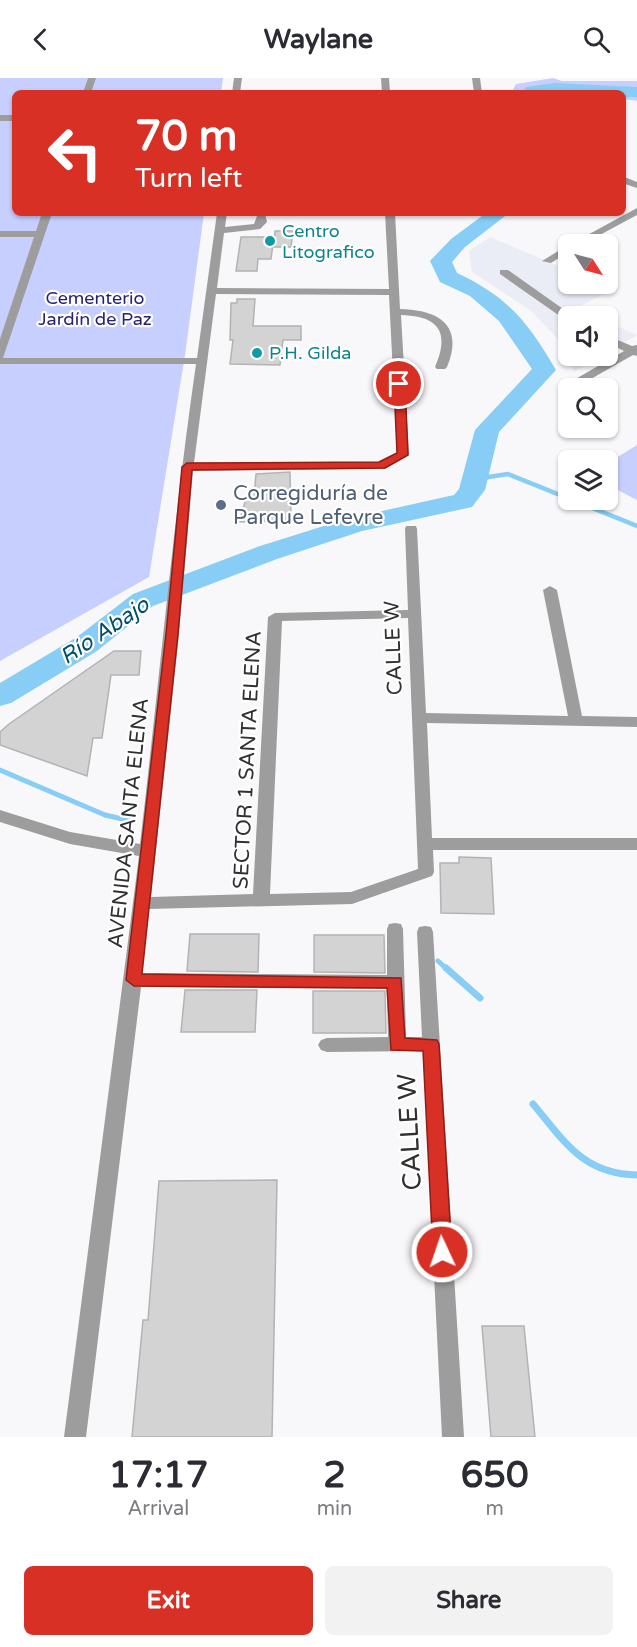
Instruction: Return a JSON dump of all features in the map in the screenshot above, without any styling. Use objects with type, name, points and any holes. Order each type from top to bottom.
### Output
[{"type":"street","points":[[594,234],[637,211]]},
{"type":"street","points":[[0,355],[46,216]]},
{"type":"street","name":"AVENIDA SANTA ELENA","points":[[75,1437],[134,980],[140,903],[172,634],[187,467],[222,216]]},
{"type":"street","points":[[220,230],[257,226],[262,222],[262,216]]},
{"type":"street","points":[[187,467],[381,466],[403,455],[390,216]]},
{"type":"street","points":[[0,234],[40,234]]},
{"type":"street","points":[[547,261],[558,255]]},
{"type":"street","points":[[504,272],[558,310]]},
{"type":"street","points":[[213,291],[394,292]]},
{"type":"street","points":[[396,312],[420,313],[442,324],[450,337],[447,355],[441,367]]},
{"type":"street","points":[[618,343],[636,350]]},
{"type":"street","points":[[586,378],[636,350]]},
{"type":"street","points":[[0,360],[202,361]]},
{"type":"street","name":"CALLE W","points":[[261,901],[352,898],[426,872],[411,529]]},
{"type":"street","points":[[550,590],[576,721]]},
{"type":"street","name":"SECTOR 1 SANTA ELENA","points":[[261,901],[275,616],[414,614]]},
{"type":"street","points":[[418,718],[637,722]]},
{"type":"street","points":[[0,816],[70,838],[146,851]]},
{"type":"street","points":[[423,844],[637,844]]},
{"type":"street","points":[[140,903],[261,901]]},
{"type":"street","points":[[395,929],[397,1045]]},
{"type":"street","name":"CALLE W","points":[[425,932],[453,1437]]},
{"type":"street","points":[[134,980],[395,982]]},
{"type":"street","points":[[327,1045],[431,1044]]},
{"type":"shaded area","points":[[490,237],[558,266],[558,294],[604,294],[581,306],[558,306],[558,339],[530,310],[472,272],[469,251]]},
{"type":"shaded area","points":[[618,326],[637,335],[618,346]]},
{"type":"shaded area","points":[[571,366],[584,366],[574,372]]},
{"type":"green space","name":"Cementerio Jardín de Paz","points":[[0,78],[223,78],[221,90],[12,90],[12,216],[204,216],[185,355],[149,577],[0,661]]},
{"type":"green space","points":[[553,78],[562,81],[637,81],[637,101],[626,99],[626,90],[513,90],[516,84]]},
{"type":"green space","points":[[637,445],[637,500],[618,490],[618,457]]},
{"type":"building","points":[[275,231],[293,231],[291,247],[274,247]]},
{"type":"building","points":[[241,237],[274,237],[271,259],[258,259],[257,271],[236,271]]},
{"type":"building","points":[[237,299],[255,299],[253,326],[301,326],[301,340],[283,340],[280,365],[230,364],[233,340],[230,340],[231,303],[237,303]]},
{"type":"building","points":[[290,472],[291,520],[239,522],[246,499],[254,498],[256,474]]},
{"type":"building","points":[[114,651],[141,651],[139,675],[111,675],[102,738],[93,738],[87,776],[0,745],[0,732],[9,724]]},
{"type":"building","points":[[459,857],[491,858],[494,914],[441,913],[440,863],[459,863]]},
{"type":"building","points":[[190,934],[259,934],[258,972],[187,971]]},
{"type":"building","points":[[314,935],[384,935],[385,973],[314,972]]},
{"type":"building","points":[[185,990],[257,990],[255,1032],[181,1032]]},
{"type":"building","points":[[313,991],[385,991],[386,1033],[313,1033]]},
{"type":"building","points":[[277,1180],[272,1437],[132,1437],[143,1320],[148,1320],[159,1181]]},
{"type":"building","points":[[482,1326],[524,1326],[535,1437],[491,1437]]},
{"type":"waterway","name":"Río Abajo","points":[[540,90],[555,88],[596,90]]},
{"type":"waterway","name":"Río Abajo","points":[[626,91],[637,92]]},
{"type":"waterway","name":"Río Abajo","points":[[0,696],[87,644],[143,600],[267,553],[355,525],[463,501],[472,490],[487,430],[544,370],[523,337],[498,307],[478,291],[448,277],[441,261],[458,243],[495,216]]},
{"type":"waterway","points":[[475,479],[508,474],[637,526]]},
{"type":"waterway","points":[[0,770],[105,815],[131,821]]},
{"type":"waterway","points":[[438,961],[448,970]]},
{"type":"waterway","points":[[446,968],[480,998]]},
{"type":"waterway","points":[[533,1104],[566,1143],[589,1162],[602,1169],[637,1175]]},
{"type":"place","name":"Centro Litografico","points":[[270,241]]},
{"type":"place","name":"P.H. Gilda","points":[[257,353]]},
{"type":"place","name":"Corregiduría de Parque Lefevre","points":[[221,505]]},
{"type":"route","points":[[399,384],[403,455],[381,466],[187,467],[172,634],[146,851],[134,980],[395,982],[397,1045],[431,1044],[442,1252]]}]
